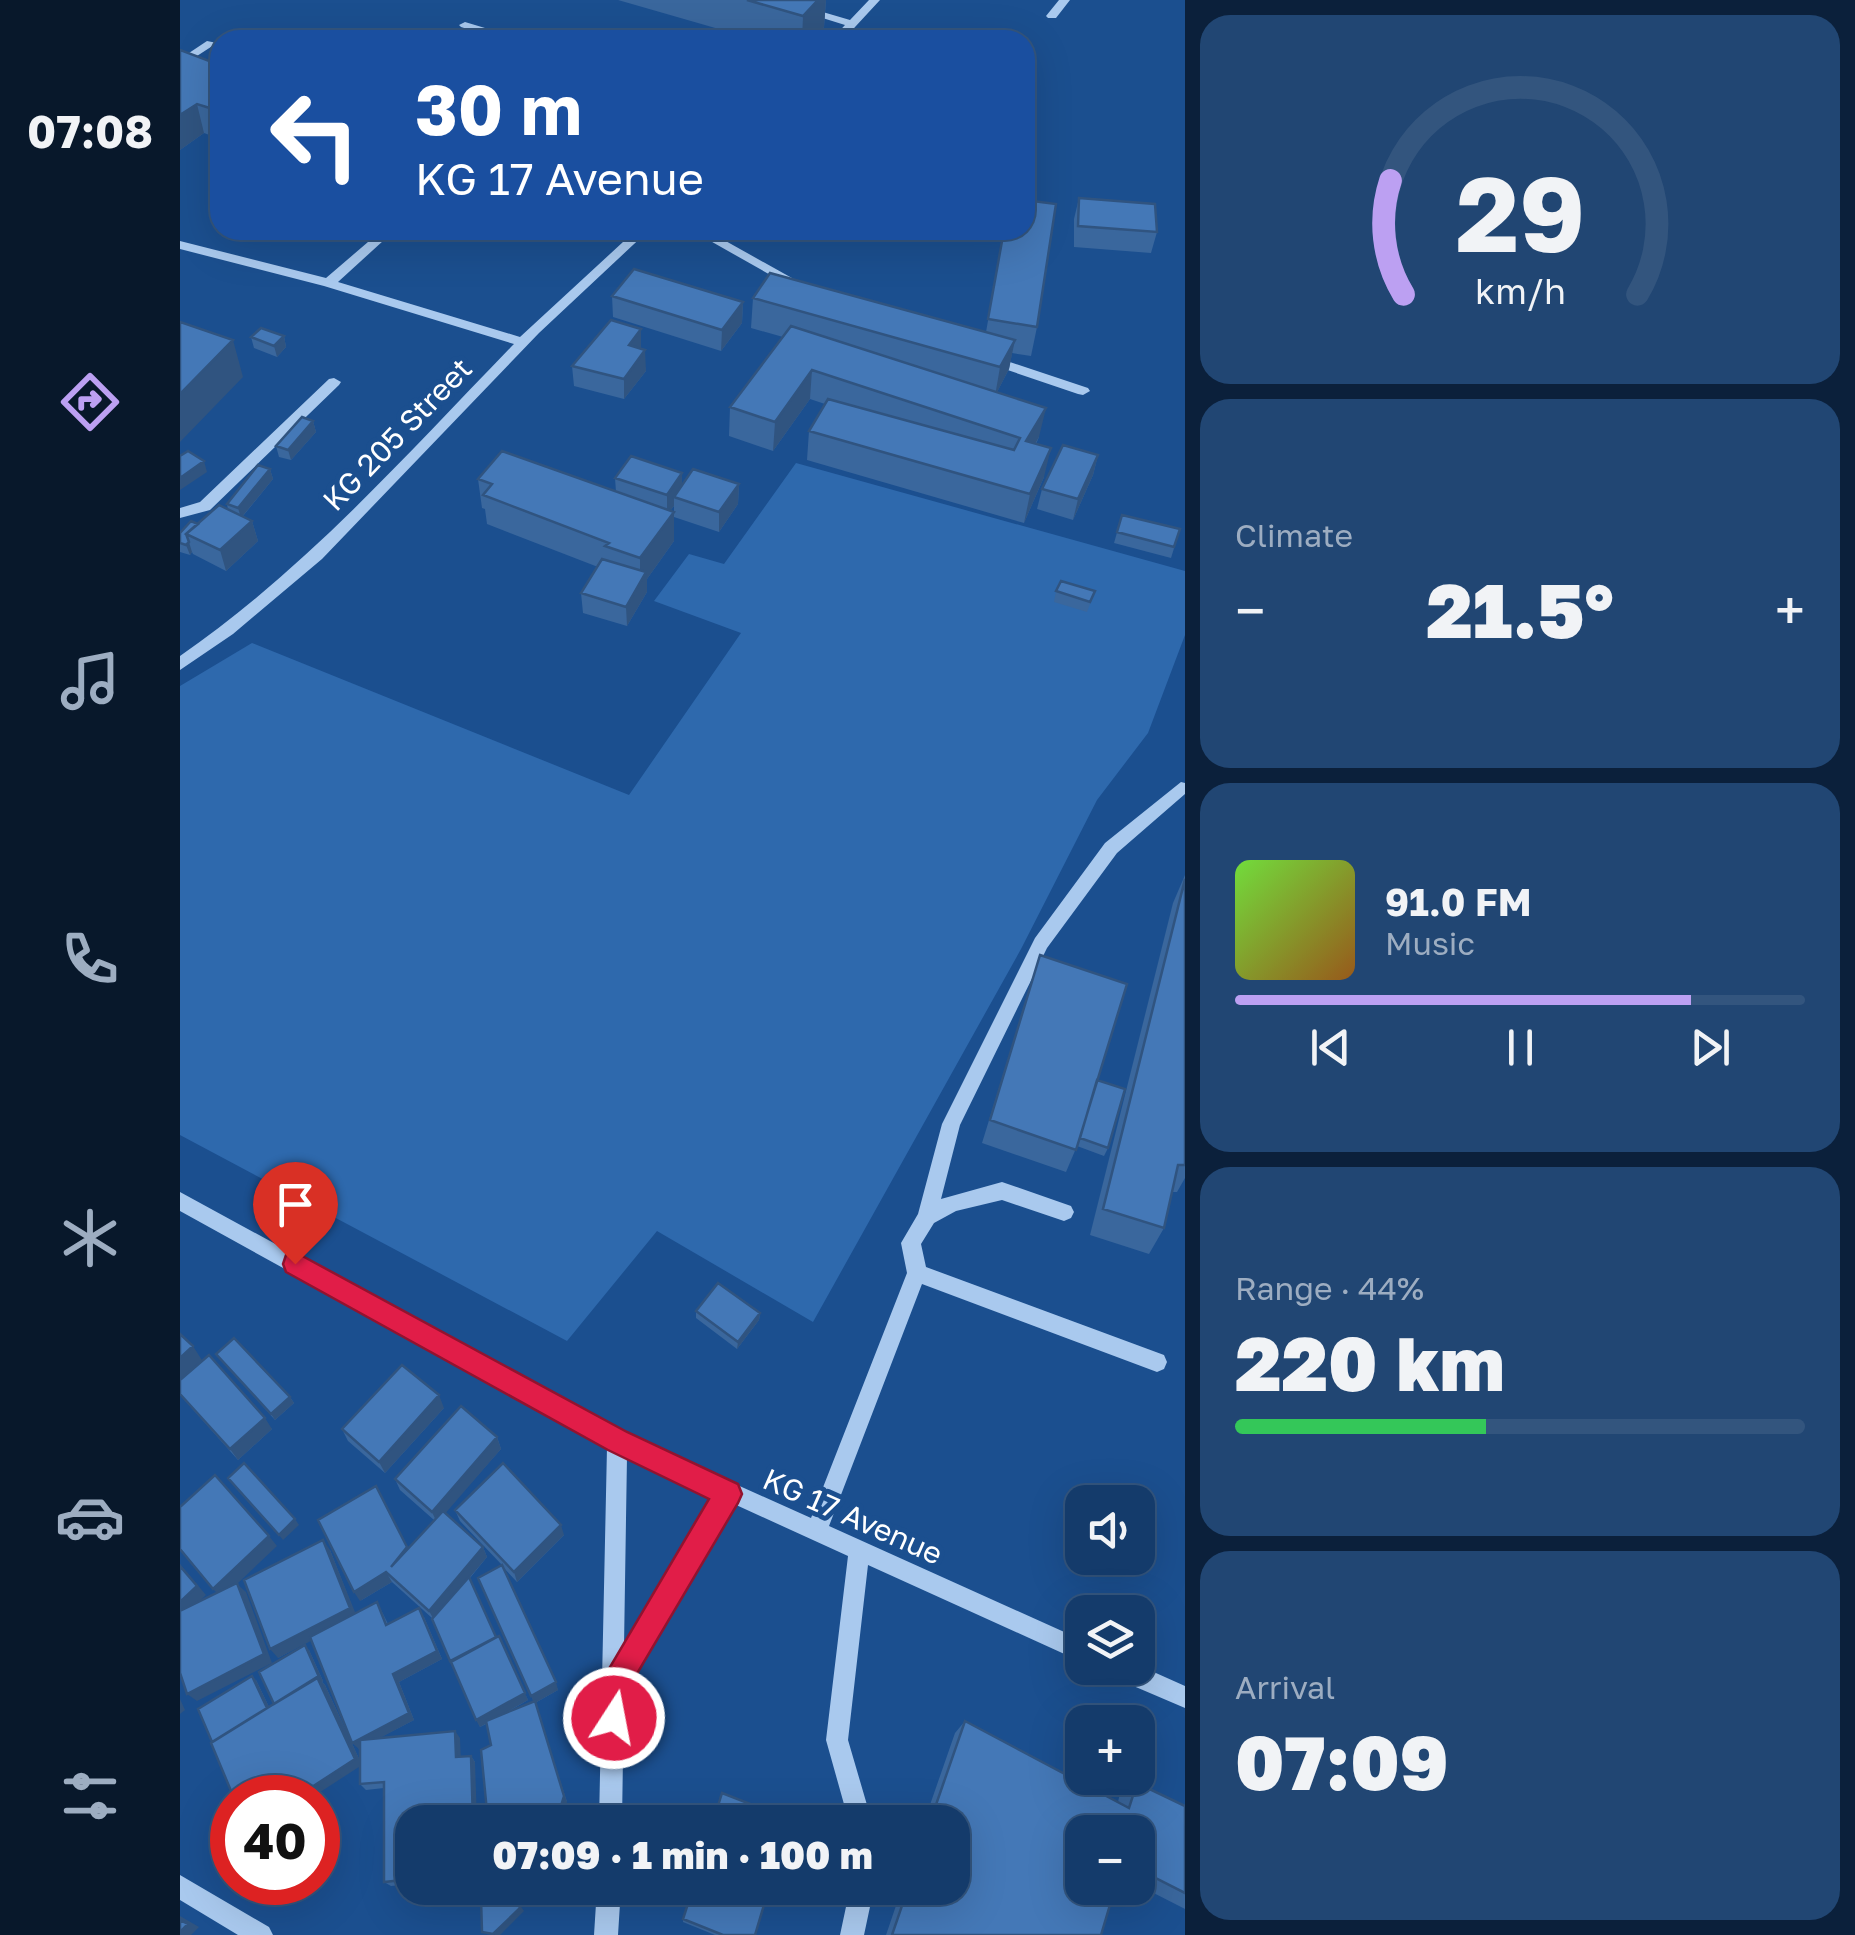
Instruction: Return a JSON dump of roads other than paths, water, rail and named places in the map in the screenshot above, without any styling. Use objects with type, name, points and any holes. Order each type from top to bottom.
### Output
[{"type":"street","points":[[770,0],[852,24]]},
{"type":"street","points":[[846,30],[875,0]]},
{"type":"street","points":[[1052,16],[1065,0]]},
{"type":"street","points":[[465,25],[481,30]]},
{"type":"street","points":[[180,64],[210,44]]},
{"type":"street","points":[[329,283],[378,240]]},
{"type":"street","name":"KG 205 Street","points":[[180,664],[236,628],[346,528],[522,342],[632,240]]},
{"type":"street","points":[[715,240],[808,291]]},
{"type":"street","points":[[180,245],[329,283],[522,342]]},
{"type":"street","points":[[971,353],[1084,391]]},
{"type":"street","points":[[180,512],[205,506],[334,382]]},
{"type":"street","points":[[816,1533],[917,1273],[911,1242],[927,1218],[951,1124],[1041,942],[1111,848],[1181,788]]},
{"type":"street","points":[[927,1218],[952,1203],[1002,1191],[1064,1212]]},
{"type":"street","name":"KG 17 Avenue","points":[[180,1201],[617,1441],[1065,1644]]},
{"type":"street","points":[[917,1273],[1157,1362]]},
{"type":"street","points":[[610,1805],[617,1441]]},
{"type":"street","points":[[614,1684],[728,1494]]},
{"type":"street","points":[[855,1805],[837,1740],[858,1552]]},
{"type":"street","points":[[1155,1684],[1185,1697]]},
{"type":"street","points":[[180,1886],[261,1935]]},
{"type":"street","points":[[606,1935],[607,1905]]},
{"type":"street","points":[[852,1935],[858,1905]]}]
